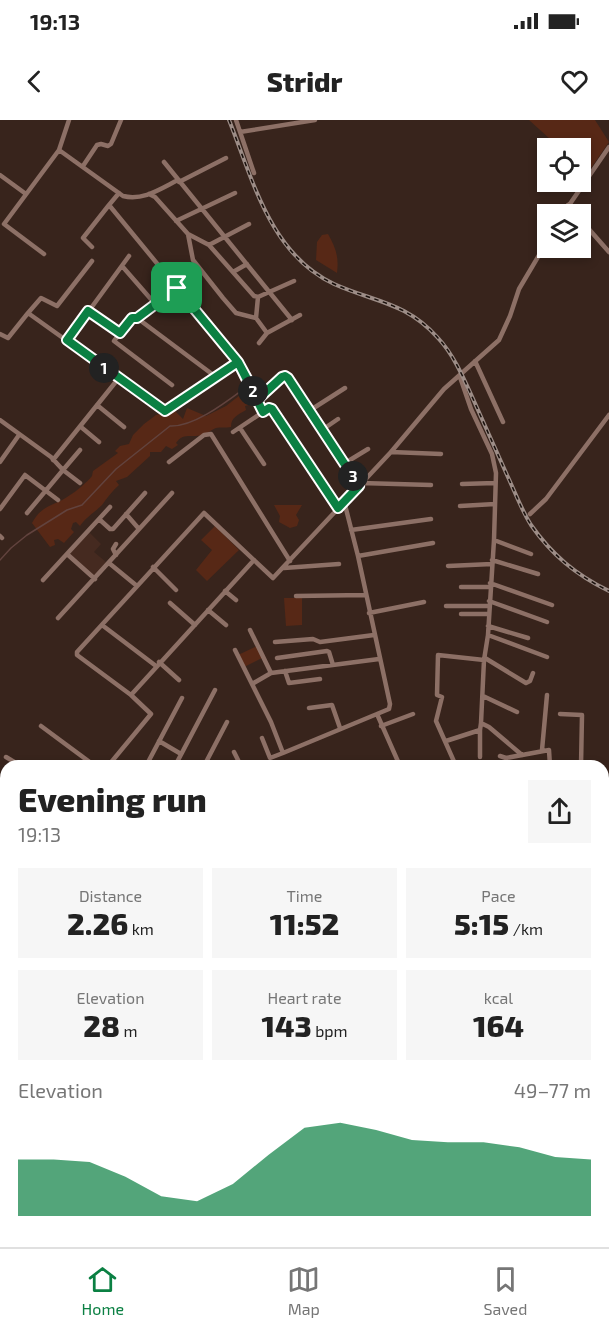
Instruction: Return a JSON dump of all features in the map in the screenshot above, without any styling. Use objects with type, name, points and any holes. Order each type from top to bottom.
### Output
[{"type":"street","points":[[0,229],[59,150],[69,120]]},
{"type":"street","points":[[83,166],[97,145],[111,144],[121,120]]},
{"type":"street","points":[[236,120],[254,173]]},
{"type":"street","points":[[240,132],[315,120]]},
{"type":"street","points":[[569,204],[609,147]]},
{"type":"street","points":[[59,150],[119,193],[130,198],[149,195],[226,158]]},
{"type":"street","points":[[164,162],[292,320]]},
{"type":"street","points":[[0,175],[26,194]]},
{"type":"street","points":[[92,247],[83,238],[119,193]]},
{"type":"street","points":[[176,221],[235,193]]},
{"type":"street","points":[[149,195],[155,197],[188,234],[210,245],[253,295],[258,297],[294,281]]},
{"type":"street","points":[[109,205],[238,362],[263,412]]},
{"type":"street","points":[[4,224],[44,254]]},
{"type":"street","points":[[210,245],[249,224]]},
{"type":"street","points":[[591,232],[609,252]]},
{"type":"street","points":[[188,234],[191,256],[223,298],[236,314],[256,318]]},
{"type":"street","points":[[67,340],[129,256]]},
{"type":"street","points":[[113,760],[151,714],[131,695],[77,655],[77,652],[204,513],[273,578],[391,452],[444,389],[460,377],[463,370],[502,336],[519,289],[537,258]]},
{"type":"street","points":[[0,334],[8,338],[41,298],[57,306],[92,261]]},
{"type":"street","points":[[233,272],[248,264]]},
{"type":"street","points":[[122,266],[156,305]]},
{"type":"street","points":[[172,385],[114,340],[132,318],[137,318],[177,288]]},
{"type":"street","points":[[258,297],[256,318],[267,333]]},
{"type":"street","points":[[88,311],[120,333]]},
{"type":"street","points":[[28,312],[165,411],[238,362]]},
{"type":"street","points":[[259,343],[267,333],[300,315]]},
{"type":"street","points":[[137,318],[216,377]]},
{"type":"street","points":[[475,361],[503,422]]},
{"type":"street","points":[[258,399],[285,376],[288,378],[360,484]]},
{"type":"street","points":[[460,377],[471,409],[495,462],[494,540],[488,634],[484,659],[480,758]]},
{"type":"street","points":[[53,460],[118,379]]},
{"type":"street","points":[[309,411],[345,388]]},
{"type":"street","points":[[97,405],[124,427]]},
{"type":"street","points":[[233,432],[269,408],[272,409],[338,508]]},
{"type":"street","points":[[530,514],[546,499],[609,415]]},
{"type":"street","points":[[322,430],[338,419]]},
{"type":"street","points":[[0,420],[80,483]]},
{"type":"street","points":[[81,427],[99,442]]},
{"type":"street","points":[[240,428],[264,464]]},
{"type":"street","points":[[169,462],[204,435],[211,434],[290,561]]},
{"type":"street","points":[[1,459],[19,435]]},
{"type":"street","points":[[345,463],[368,448]]},
{"type":"street","points":[[27,513],[80,450]]},
{"type":"street","points":[[391,452],[441,454]]},
{"type":"street","points":[[0,509],[24,475],[58,500]]},
{"type":"street","points":[[462,484],[495,483]]},
{"type":"street","points":[[360,484],[431,485]]},
{"type":"street","points":[[99,519],[112,530],[146,493]]},
{"type":"street","points":[[58,618],[172,493]]},
{"type":"street","points":[[262,738],[270,758],[388,710],[390,704],[344,501]]},
{"type":"street","points":[[460,506],[495,504]]},
{"type":"street","points":[[43,580],[110,507]]},
{"type":"street","points":[[126,514],[139,529]]},
{"type":"street","points":[[351,530],[431,519]]},
{"type":"street","points":[[494,540],[531,554]]},
{"type":"street","points":[[358,556],[433,543]]},
{"type":"street","points":[[116,544],[113,549],[116,555]]},
{"type":"street","points":[[67,554],[95,579]]},
{"type":"street","points":[[131,695],[254,560]]},
{"type":"street","points":[[448,566],[492,562],[538,574]]},
{"type":"street","points":[[109,563],[136,586]]},
{"type":"street","points":[[284,568],[339,564]]},
{"type":"street","points":[[153,567],[176,590]]},
{"type":"street","points":[[461,587],[490,585],[552,605]]},
{"type":"street","points":[[225,591],[236,600]]},
{"type":"street","points":[[296,596],[365,595]]},
{"type":"street","points":[[369,613],[424,602]]},
{"type":"street","points":[[170,603],[195,625]]},
{"type":"street","points":[[446,606],[489,604],[547,622]]},
{"type":"street","points":[[208,610],[226,625]]},
{"type":"street","points":[[461,614],[489,614]]},
{"type":"street","points":[[102,625],[179,680]]},
{"type":"street","points":[[488,626],[528,638]]},
{"type":"street","points":[[250,630],[271,673]]},
{"type":"street","points":[[488,634],[547,657]]},
{"type":"street","points":[[275,642],[313,639],[320,642],[374,635]]},
{"type":"street","points":[[235,650],[283,753]]},
{"type":"street","points":[[277,658],[327,651],[333,665]]},
{"type":"street","points":[[454,760],[436,721],[442,697],[437,695],[438,655],[484,659],[526,683],[530,681],[533,673]]},
{"type":"street","points":[[252,684],[271,673],[379,658]]},
{"type":"street","points":[[285,671],[293,691]]},
{"type":"street","points":[[289,683],[320,679]]},
{"type":"street","points":[[178,760],[215,690]]},
{"type":"street","points":[[542,750],[547,695]]},
{"type":"street","points":[[483,696],[518,712]]},
{"type":"street","points":[[149,760],[182,698]]},
{"type":"street","points":[[309,708],[332,705],[340,728]]},
{"type":"street","points":[[377,714],[397,760]]},
{"type":"street","points":[[381,726],[413,714]]},
{"type":"street","points":[[560,714],[582,715],[581,760]]},
{"type":"street","points":[[207,760],[227,722]]},
{"type":"street","points":[[481,723],[522,755]]},
{"type":"street","points":[[41,726],[87,760]]},
{"type":"street","points":[[446,741],[480,730]]},
{"type":"street","points":[[159,741],[181,754]]},
{"type":"street","points":[[500,756],[503,758],[549,750],[550,760]]},
{"type":"street","points":[[234,752],[238,760]]},
{"type":"street","points":[[6,757],[11,760]]},
{"type":"shaded area","points":[[529,120],[595,120],[609,142],[591,168],[591,138],[549,138]]},
{"type":"shaded area","points":[[328,234],[336,253],[337,273],[316,260],[317,242],[322,235]]},
{"type":"shaded area","points":[[249,388],[253,392],[250,397],[253,400],[252,404],[245,406],[246,410],[234,419],[231,427],[216,428],[198,436],[185,436],[172,449],[166,446],[161,452],[150,452],[150,456],[127,477],[116,481],[119,485],[80,526],[76,522],[73,523],[71,529],[74,532],[64,543],[58,539],[54,540],[55,545],[50,547],[32,523],[40,512],[82,486],[92,476],[93,471],[118,453],[115,451],[120,446],[129,444],[133,435],[156,415],[174,410],[183,419],[187,408],[206,416],[226,406]]},
{"type":"shaded area","points":[[274,505],[302,505],[296,515],[299,520],[297,526],[290,528],[279,522],[280,516]]},
{"type":"shaded area","points":[[215,526],[239,550],[207,581],[196,570],[212,550],[201,540]]},
{"type":"shaded area","points":[[89,532],[101,544],[94,552],[106,562],[94,576],[69,554]]},
{"type":"shaded area","points":[[284,598],[302,598],[302,625],[286,626]]},
{"type":"shaded area","points":[[257,646],[262,658],[244,667],[238,655]]},
{"type":"waterway","points":[[0,560],[27,535],[67,510],[82,505],[116,469],[170,426],[199,418],[245,388]]},
{"type":"railway","points":[[229,120],[266,213],[294,254],[312,271],[334,284],[402,310],[426,326],[438,338],[449,352],[462,376],[531,525],[547,546],[566,563],[609,591]]},
{"type":"route","points":[[177,288],[137,318],[132,318],[120,333],[88,311],[67,340],[165,411],[238,362],[263,412],[269,408],[272,409],[338,508],[359,486],[288,378],[282,377],[258,399],[238,362],[177,288]]}]
